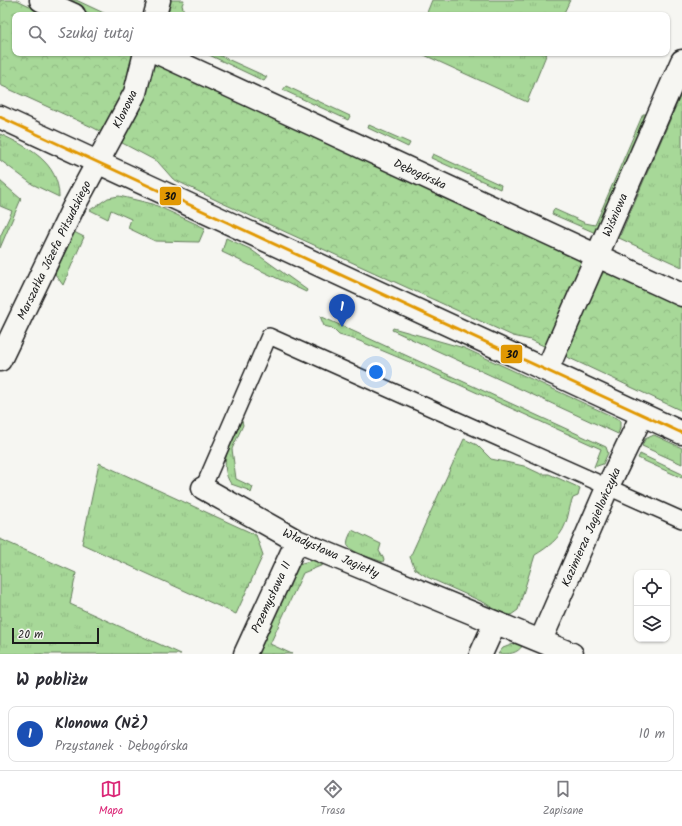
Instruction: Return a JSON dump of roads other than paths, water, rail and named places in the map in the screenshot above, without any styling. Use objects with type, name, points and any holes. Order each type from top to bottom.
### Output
[{"type":"street","points":[[41,0],[67,12]]},
{"type":"street","points":[[156,12],[159,0]]},
{"type":"street","name":"Klonowa","points":[[98,162],[135,93],[144,56]]},
{"type":"street","name":"Dębogórska","points":[[164,56],[682,295]]},
{"type":"street","name":"Wiśniowa","points":[[547,370],[682,61]]},
{"type":"street","points":[[0,117],[682,433]]},
{"type":"street","name":"Marszałka Józefa Piłsudskiego","points":[[0,360],[73,208],[98,162]]},
{"type":"street","name":"Kazimierza Jagiellończyka","points":[[541,640],[608,486],[642,415]]},
{"type":"street","name":"Władysława Jagiełły","points":[[203,488],[297,541],[572,654]]},
{"type":"street","name":"Przemysława II","points":[[245,654],[297,541]]},
{"type":"street","points":[[481,654],[495,623]]},
{"type":"lane","name":"Władysława Jagiełły","points":[[203,488],[269,336],[608,486]]},
{"type":"lane","points":[[608,486],[682,520]]},
{"type":"place","name":"Klonowa (NŻ)","points":[[342,327]]}]
